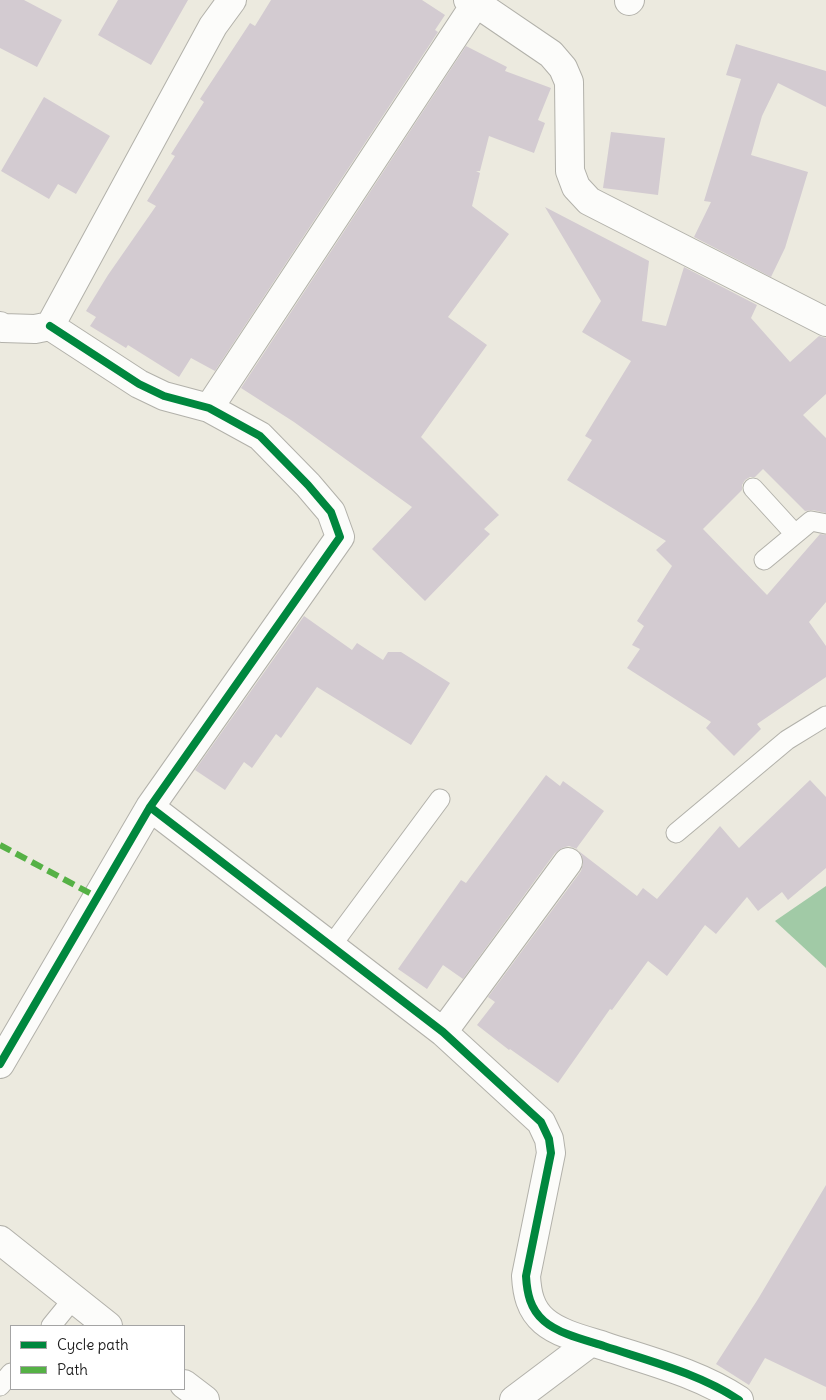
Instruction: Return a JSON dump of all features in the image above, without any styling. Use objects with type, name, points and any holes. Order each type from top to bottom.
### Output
[{"type":"street","points":[[0,326],[3,328],[35,330],[50,326],[214,26],[232,0]]},
{"type":"street","points":[[209,408],[472,2],[552,54],[563,68],[569,82],[570,171],[576,187],[589,201],[826,322]]},
{"type":"street","points":[[0,1064],[150,807],[340,537],[331,512],[308,485],[260,436],[209,408],[164,396],[139,384],[50,326]]},
{"type":"street","points":[[150,807],[442,1032],[541,1122],[549,1139],[550,1153],[526,1276],[527,1292],[532,1307],[544,1321],[561,1331],[682,1372],[729,1393],[739,1400]]},
{"type":"street","points":[[442,1032],[568,862]]},
{"type":"street","points":[[0,1240],[107,1325]]},
{"type":"street","points":[[514,1400],[591,1342]]},
{"type":"street","points":[[185,1385],[205,1400]]},
{"type":"lane","points":[[753,488],[795,534]]},
{"type":"lane","points":[[764,560],[810,521],[826,524]]},
{"type":"lane","points":[[676,833],[786,740],[826,716]]},
{"type":"lane","points":[[330,946],[440,799]]},
{"type":"lane","points":[[52,1325],[73,1299]]},
{"type":"lane","points":[[0,1386],[10,1374]]},
{"type":"green space","points":[[826,886],[826,968],[775,921]]},
{"type":"building","points":[[0,0],[24,0],[62,20],[37,67],[0,48]]},
{"type":"building","points":[[118,0],[188,0],[151,65],[98,35]]},
{"type":"building","points":[[271,0],[422,0],[445,15],[435,30],[438,32],[215,371],[191,358],[179,377],[128,345],[126,348],[90,326],[96,317],[86,311],[108,275],[156,206],[147,201],[175,156],[171,154],[204,102],[200,99],[250,23],[255,26]]},
{"type":"building","points":[[736,44],[826,71],[826,107],[778,83],[762,116],[751,155],[808,172],[785,248],[771,277],[694,237],[711,202],[704,201],[741,79],[726,75]]},
{"type":"building","points":[[466,46],[507,67],[505,71],[551,88],[538,120],[545,123],[534,153],[489,136],[480,171],[476,171],[480,173],[472,206],[509,234],[448,317],[487,345],[421,437],[499,515],[484,529],[490,534],[425,601],[372,549],[412,507],[294,422],[241,388]]},
{"type":"building","points":[[44,97],[110,136],[76,194],[58,184],[49,199],[1,171]]},
{"type":"building","points":[[611,132],[665,138],[658,195],[603,188]]},
{"type":"building","points":[[545,207],[649,261],[642,321],[666,326],[684,267],[757,305],[751,318],[790,362],[819,336],[826,338],[826,394],[803,415],[826,438],[826,513],[813,510],[805,511],[763,469],[755,477],[745,480],[742,490],[703,529],[767,595],[820,534],[826,535],[826,602],[809,622],[826,646],[826,677],[757,724],[761,729],[734,756],[706,728],[711,722],[627,668],[640,649],[632,645],[644,626],[637,621],[672,566],[656,550],[666,541],[567,480],[592,440],[585,436],[631,361],[582,332],[601,301]]},
{"type":"building","points":[[304,616],[352,650],[357,643],[383,660],[388,652],[401,652],[450,683],[411,745],[317,687],[281,738],[276,734],[252,768],[244,762],[225,790],[195,770]]},
{"type":"building","points":[[546,775],[560,786],[563,781],[604,811],[576,849],[569,846],[555,853],[463,979],[443,965],[427,989],[398,969],[461,880],[466,883]]},
{"type":"building","points":[[810,780],[826,797],[826,868],[788,900],[782,892],[758,911],[747,897],[716,934],[705,925],[667,976],[648,961],[612,1010],[610,1009],[558,1083],[509,1050],[477,1025],[495,1002],[488,997],[581,871],[583,864],[582,856],[578,851],[637,896],[643,888],[657,899],[720,826],[739,848]]},
{"type":"building","points":[[826,1185],[826,1387],[765,1358],[749,1385],[716,1364],[758,1299]]},
{"type":"marked path","points":[[0,845],[97,897]]},
{"type":"cycle path","points":[[0,1064],[150,807],[340,537],[331,512],[308,485],[260,436],[209,408],[164,396],[139,384],[50,326]]},
{"type":"cycle path","points":[[150,807],[443,1032],[541,1122],[549,1139],[551,1153],[526,1276],[530,1300],[539,1316],[550,1326],[565,1333],[690,1375],[739,1400]]}]
